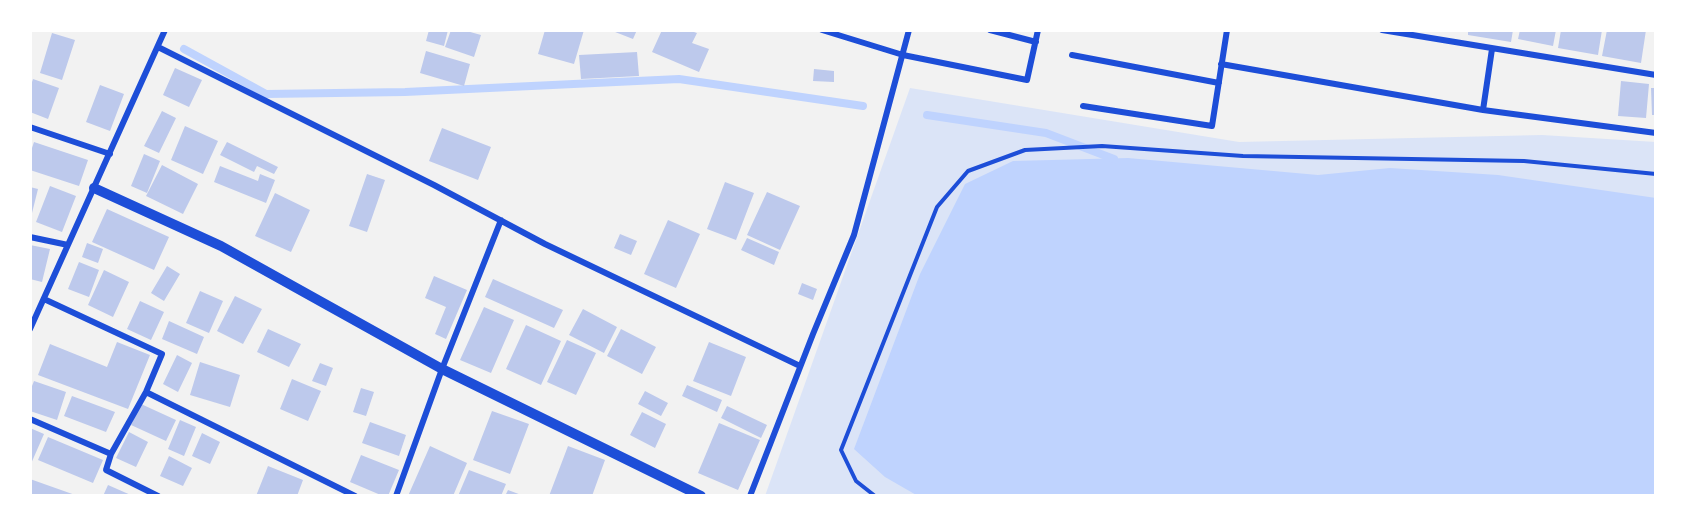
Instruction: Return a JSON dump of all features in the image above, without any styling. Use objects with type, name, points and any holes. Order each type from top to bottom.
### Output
[{"type":"street","points":[[30,329],[165,30]]},
{"type":"street","points":[[822,30],[903,55],[1027,80],[1038,30]]},
{"type":"street","points":[[750,496],[854,235],[909,30]]},
{"type":"street","points":[[990,30],[1036,42]]},
{"type":"street","points":[[1083,106],[1212,126],[1225,30]]},
{"type":"street","points":[[1382,30],[1656,75]]},
{"type":"street","points":[[158,47],[434,185],[545,244],[800,366]]},
{"type":"street","points":[[1483,110],[1492,49]]},
{"type":"street","points":[[1072,55],[1218,83]]},
{"type":"street","points":[[1221,64],[1483,110],[1656,133]]},
{"type":"street","points":[[30,127],[110,154]]},
{"type":"street","points":[[94,188],[221,246],[442,369],[700,496]]},
{"type":"street","points":[[396,496],[442,369],[501,220]]},
{"type":"street","points":[[30,237],[68,246]]},
{"type":"street","points":[[44,299],[162,354],[146,392],[111,454],[106,470],[158,496]]},
{"type":"street","points":[[146,392],[355,496]]},
{"type":"street","points":[[30,419],[111,454]]},
{"type":"path","points":[[874,496],[856,481],[842,450],[937,207],[968,171],[1025,150],[1102,146],[1243,156],[1524,161],[1656,174]]},
{"type":"shaded area","points":[[910,88],[1239,142],[1542,135],[1656,142],[1656,496],[765,496]]},
{"type":"water","points":[[1128,158],[1318,175],[1390,168],[1498,175],[1656,198],[1656,496],[918,496],[885,477],[854,449],[920,274],[965,184],[1013,161]]},
{"type":"building","points":[[429,30],[448,30],[444,46],[426,41]]},
{"type":"building","points":[[451,30],[463,30],[481,35],[474,57],[445,47]]},
{"type":"building","points":[[545,30],[584,30],[574,64],[538,54]]},
{"type":"building","points":[[610,30],[637,30],[633,39]]},
{"type":"building","points":[[662,30],[688,30],[697,33],[692,43],[709,49],[699,72],[652,52]]},
{"type":"building","points":[[1468,30],[1513,30],[1511,42],[1468,35]]},
{"type":"building","points":[[1520,30],[1556,30],[1553,46],[1518,39]]},
{"type":"building","points":[[1561,30],[1602,30],[1598,55],[1558,48]]},
{"type":"building","points":[[1607,30],[1646,30],[1641,63],[1602,56]]},
{"type":"building","points":[[52,33],[75,40],[62,80],[40,73]]},
{"type":"building","points":[[426,51],[470,64],[464,86],[420,73]]},
{"type":"building","points":[[637,52],[639,76],[581,79],[579,55]]},
{"type":"building","points":[[175,68],[202,80],[189,107],[163,95]]},
{"type":"building","points":[[814,69],[834,71],[834,82],[813,81]]},
{"type":"building","points":[[33,79],[59,88],[48,119],[30,112],[30,88]]},
{"type":"building","points":[[1621,81],[1649,84],[1646,118],[1618,116]]},
{"type":"building","points":[[100,85],[124,94],[110,131],[86,122]]},
{"type":"building","points":[[1651,88],[1656,88],[1656,115],[1652,115]]},
{"type":"building","points":[[162,111],[176,118],[159,153],[144,146]]},
{"type":"building","points":[[185,126],[218,141],[203,174],[171,160]]},
{"type":"building","points":[[442,128],[491,147],[478,180],[429,161]]},
{"type":"building","points":[[34,142],[88,160],[79,186],[30,170],[30,154]]},
{"type":"building","points":[[227,142],[278,167],[274,174],[257,166],[254,172],[220,155]]},
{"type":"building","points":[[144,154],[160,161],[147,193],[131,186]]},
{"type":"building","points":[[162,165],[198,184],[183,214],[146,196]]},
{"type":"building","points":[[220,166],[258,181],[260,174],[275,180],[266,203],[214,182]]},
{"type":"building","points":[[367,174],[385,180],[367,232],[349,226]]},
{"type":"building","points":[[725,182],[754,193],[736,240],[707,229]]},
{"type":"building","points":[[50,186],[76,196],[62,232],[36,222]]},
{"type":"building","points":[[30,187],[38,189],[31,217],[30,217]]},
{"type":"building","points":[[767,192],[800,206],[780,250],[747,235]]},
{"type":"building","points":[[275,193],[310,210],[291,252],[255,236]]},
{"type":"building","points":[[107,209],[169,237],[154,270],[92,242]]},
{"type":"building","points":[[668,220],[700,234],[676,288],[644,274]]},
{"type":"building","points":[[620,234],[637,241],[631,255],[614,248]]},
{"type":"building","points":[[747,238],[779,252],[774,265],[741,250]]},
{"type":"building","points":[[87,243],[103,249],[98,263],[82,257]]},
{"type":"building","points":[[30,245],[50,249],[42,282],[30,279]]},
{"type":"building","points":[[79,262],[99,270],[89,297],[68,289]]},
{"type":"building","points":[[167,266],[180,274],[164,301],[151,293]]},
{"type":"building","points":[[104,270],[129,282],[113,317],[88,305]]},
{"type":"building","points":[[434,276],[467,290],[446,339],[435,334],[446,307],[425,298]]},
{"type":"building","points":[[493,279],[563,310],[554,328],[485,297]]},
{"type":"building","points":[[802,283],[817,289],[813,300],[798,294]]},
{"type":"building","points":[[200,291],[223,301],[209,333],[186,323]]},
{"type":"building","points":[[235,296],[262,309],[243,344],[217,331]]},
{"type":"building","points":[[140,301],[164,312],[151,340],[127,329]]},
{"type":"building","points":[[484,307],[514,320],[491,373],[460,360]]},
{"type":"building","points":[[583,309],[617,327],[604,353],[569,335]]},
{"type":"building","points":[[169,321],[204,337],[197,354],[162,339]]},
{"type":"building","points":[[526,325],[561,341],[541,385],[506,369]]},
{"type":"building","points":[[268,329],[301,344],[289,367],[257,352]]},
{"type":"building","points":[[621,329],[656,347],[642,374],[607,356]]},
{"type":"building","points":[[567,340],[596,353],[576,395],[547,382]]},
{"type":"building","points":[[117,342],[150,355],[128,409],[38,375],[50,344],[107,367]]},
{"type":"building","points":[[709,342],[746,357],[731,396],[693,381]]},
{"type":"building","points":[[177,355],[192,363],[178,392],[163,384]]},
{"type":"building","points":[[200,362],[240,375],[230,407],[190,395]]},
{"type":"building","points":[[320,363],[333,368],[326,386],[312,381]]},
{"type":"building","points":[[292,379],[321,391],[308,421],[280,409]]},
{"type":"building","points":[[34,381],[66,392],[57,420],[30,411],[30,391]]},
{"type":"building","points":[[687,385],[722,400],[717,412],[682,396]]},
{"type":"building","points":[[361,388],[374,392],[366,416],[353,412]]},
{"type":"building","points":[[645,391],[668,403],[661,416],[638,404]]},
{"type":"building","points":[[72,396],[115,412],[106,432],[64,416]]},
{"type":"building","points":[[141,404],[176,420],[166,441],[131,425]]},
{"type":"building","points":[[727,406],[767,425],[761,438],[721,418]]},
{"type":"building","points":[[492,411],[529,424],[510,474],[473,460]]},
{"type":"building","points":[[642,412],[666,424],[655,448],[630,435]]},
{"type":"building","points":[[180,420],[196,427],[184,456],[168,449]]},
{"type":"building","points":[[370,422],[406,435],[399,456],[362,443]]},
{"type":"building","points":[[719,423],[760,440],[738,490],[698,473]]},
{"type":"building","points":[[30,428],[44,434],[30,466]]},
{"type":"building","points":[[129,432],[148,442],[136,467],[116,458]]},
{"type":"building","points":[[202,433],[220,442],[210,464],[192,456]]},
{"type":"building","points":[[48,437],[103,460],[93,483],[38,460]]},
{"type":"building","points":[[430,446],[467,463],[453,496],[408,496]]},
{"type":"building","points":[[568,446],[605,460],[592,496],[549,496]]},
{"type":"building","points":[[361,455],[399,470],[388,496],[350,482]]},
{"type":"building","points":[[169,456],[192,468],[183,486],[160,476]]},
{"type":"building","points":[[268,466],[303,480],[297,496],[256,496]]},
{"type":"building","points":[[469,470],[506,484],[501,496],[458,496]]},
{"type":"building","points":[[30,479],[78,496],[30,496]]},
{"type":"building","points":[[108,485],[133,496],[103,496]]},
{"type":"building","points":[[508,490],[524,496],[505,496]]},
{"type":"waterway","points":[[184,49],[266,94],[405,92],[679,79],[863,106]]},
{"type":"waterway","points":[[927,115],[1046,133],[1114,159]]}]
